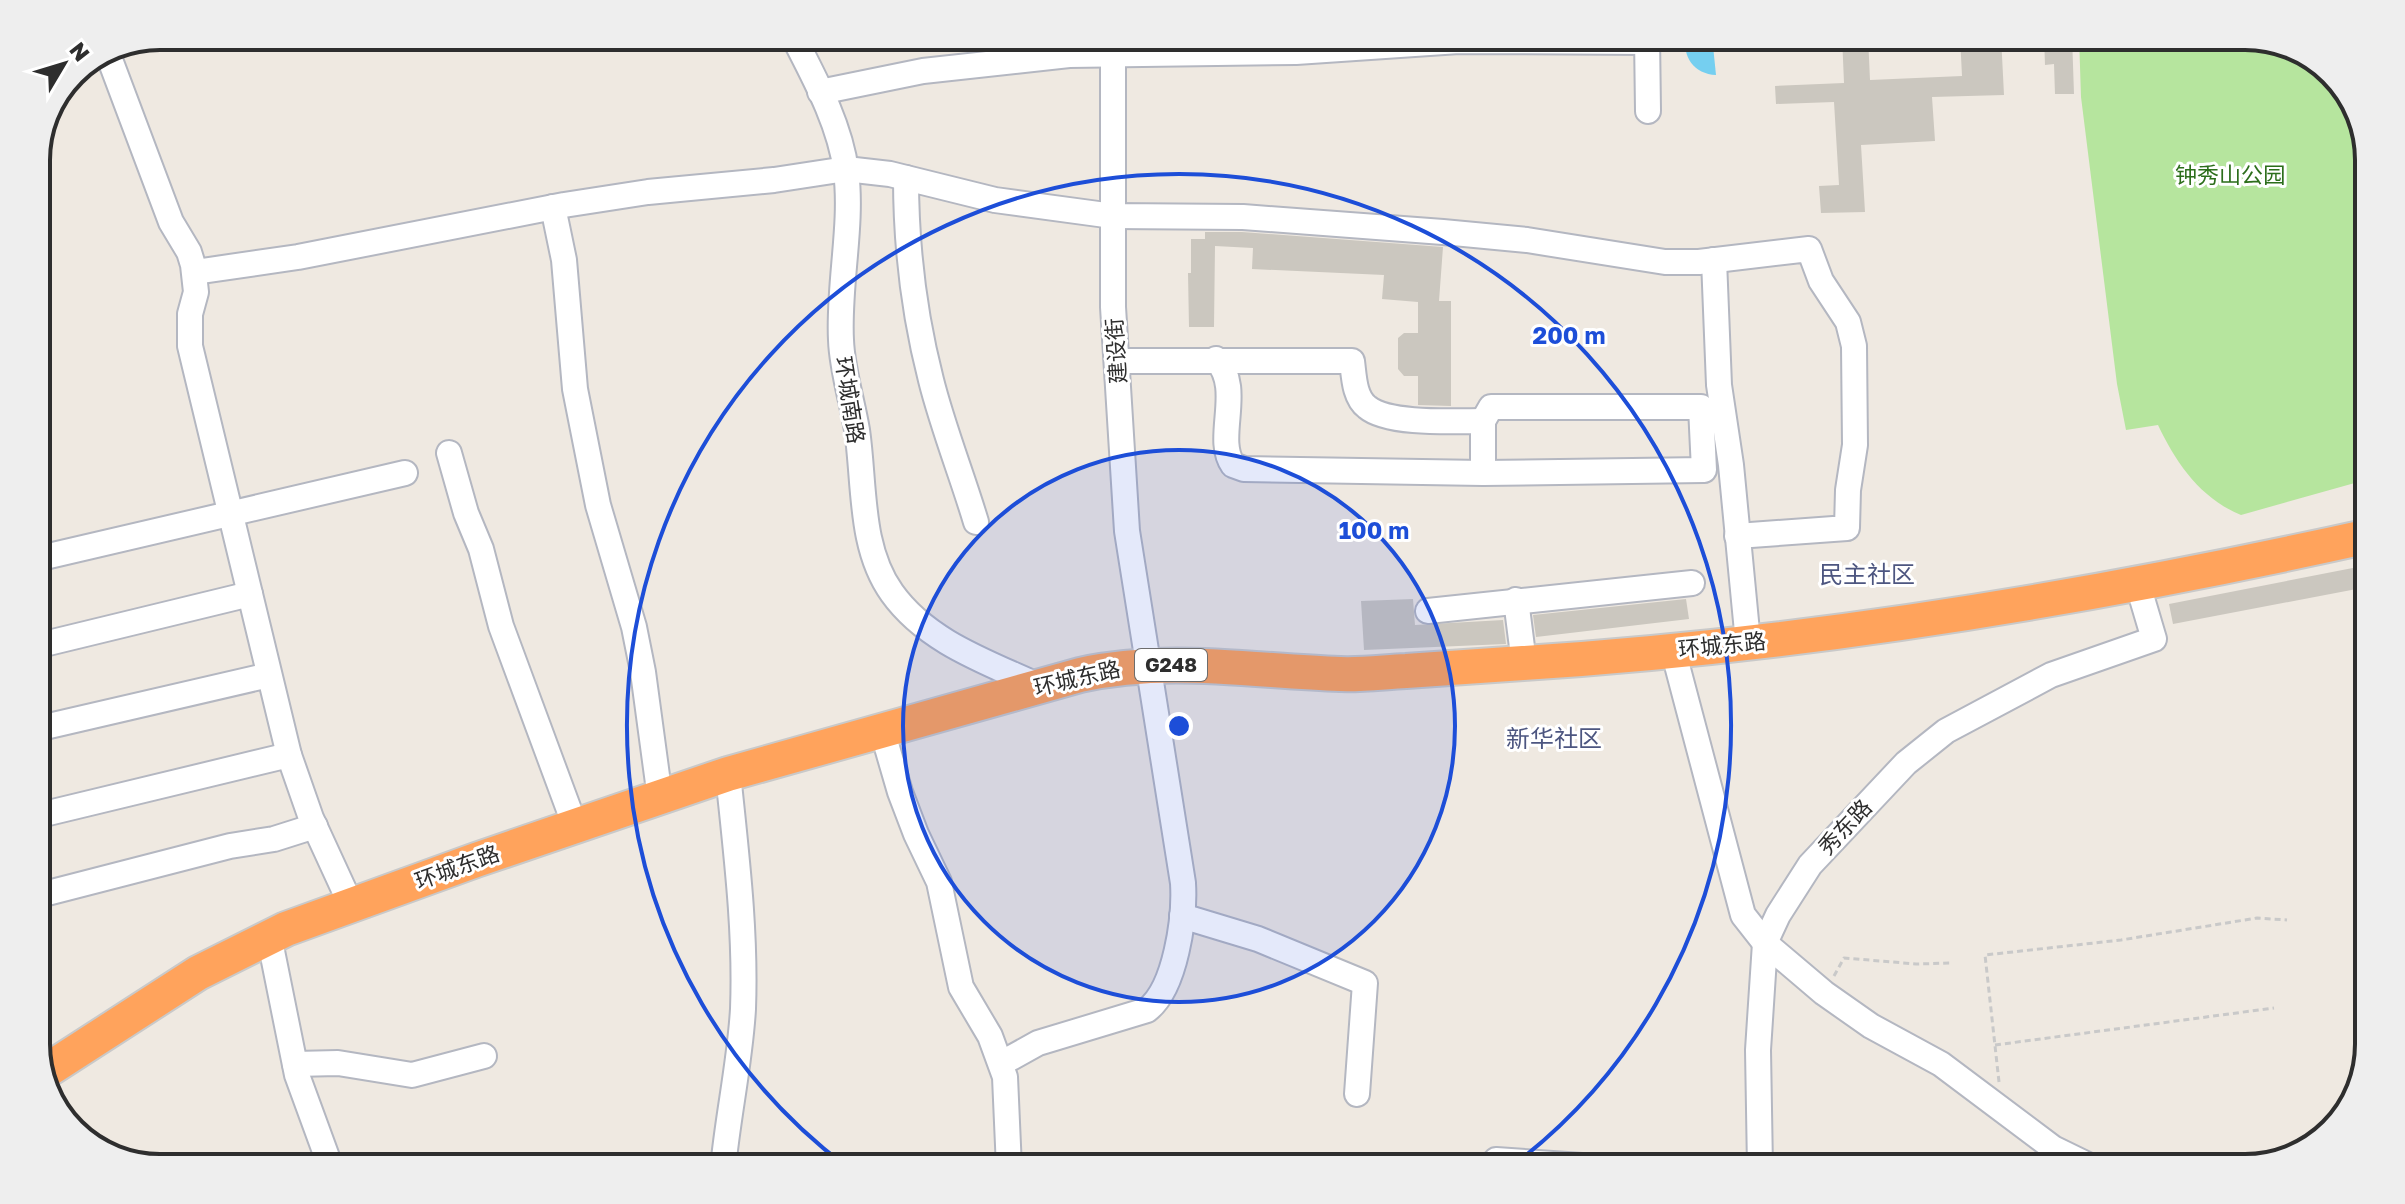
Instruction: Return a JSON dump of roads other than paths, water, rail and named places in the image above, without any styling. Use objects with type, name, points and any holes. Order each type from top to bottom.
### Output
[{"type":"highway","name":"环城东路","points":[[52,1062],[198,973],[269,936],[351,905],[728,774],[1109,668],[1147,665],[1345,675],[1673,650],[1993,610],[2138,585],[2355,539]]},
{"type":"street","name":"环城南路","points":[[800,50],[841,146],[846,169],[848,202],[841,341],[857,431],[869,539],[877,566],[902,606],[933,632],[952,645],[1039,686]]},
{"type":"street","points":[[820,92],[871,80],[1091,50]]},
{"type":"street","name":"建设街","points":[[1002,1063],[1038,1043],[1147,1010],[1154,1004],[1176,958],[1182,916],[1183,883],[1127,531],[1113,307],[1113,50]]},
{"type":"street","points":[[1290,50],[1337,50]]},
{"type":"street","points":[[1647,50],[1648,111]]},
{"type":"street","points":[[111,62],[171,222],[189,252],[195,272],[190,346],[269,675],[289,755],[315,826],[351,905]]},
{"type":"street","points":[[195,272],[396,240],[553,207],[648,192],[774,180],[846,169],[906,178],[995,200],[1113,216],[1243,217],[1343,224],[1527,240],[1665,262],[1714,260],[1809,249],[1821,281],[1848,322],[1854,346],[1855,445],[1848,490],[1847,528],[1737,536]]},
{"type":"street","points":[[906,178],[911,273],[923,346],[940,411],[976,522]]},
{"type":"street","points":[[553,207],[564,260],[575,389],[598,505],[634,627],[660,798]]},
{"type":"street","points":[[1714,260],[1719,385],[1731,465],[1748,642]]},
{"type":"street","points":[[1216,359],[1228,382],[1227,453],[1233,465],[1239,468],[1483,473],[1704,470],[1701,407],[1491,407],[1483,421],[1483,473]]},
{"type":"street","points":[[1117,361],[1352,361],[1357,394],[1367,407],[1382,415],[1419,421],[1483,421]]},
{"type":"street","points":[[449,453],[466,513],[481,549],[501,626],[575,826]]},
{"type":"street","points":[[50,556],[405,473]]},
{"type":"street","points":[[1428,611],[1692,583]]},
{"type":"street","name":"秀东路","points":[[1760,1154],[1758,1050],[1765,943],[1778,915],[1810,865],[1906,763],[1968,717],[2051,675],[2154,639],[2138,585]]},
{"type":"street","points":[[50,643],[250,594]]},
{"type":"street","points":[[1516,600],[1524,663]]},
{"type":"street","points":[[1673,650],[1743,915],[1765,943],[1824,993],[1871,1026],[1941,1064],[2065,1154]]},
{"type":"street","points":[[50,726],[269,675]]},
{"type":"street","points":[[882,730],[900,792],[939,882],[961,987],[1002,1063],[1008,1154]]},
{"type":"street","points":[[50,813],[289,755]]},
{"type":"street","points":[[725,1154],[740,1047],[744,967],[728,774]]},
{"type":"street","points":[[50,892],[230,846],[274,839],[315,826]]},
{"type":"street","points":[[1182,916],[1258,939],[1365,983],[1357,1094]]},
{"type":"street","points":[[269,936],[295,1064],[326,1154]]},
{"type":"street","points":[[295,1064],[338,1063],[412,1075],[484,1056]]},
{"type":"water","points":[[1713,50],[1716,75],[1696,68],[1686,51]]},
{"type":"district","name":"民主社区","points":[[1867,575]]},
{"type":"district","name":"新华社区","points":[[1554,739]]},
{"type":"park label","name":"钟秀山公园","points":[[2230,175]]}]
